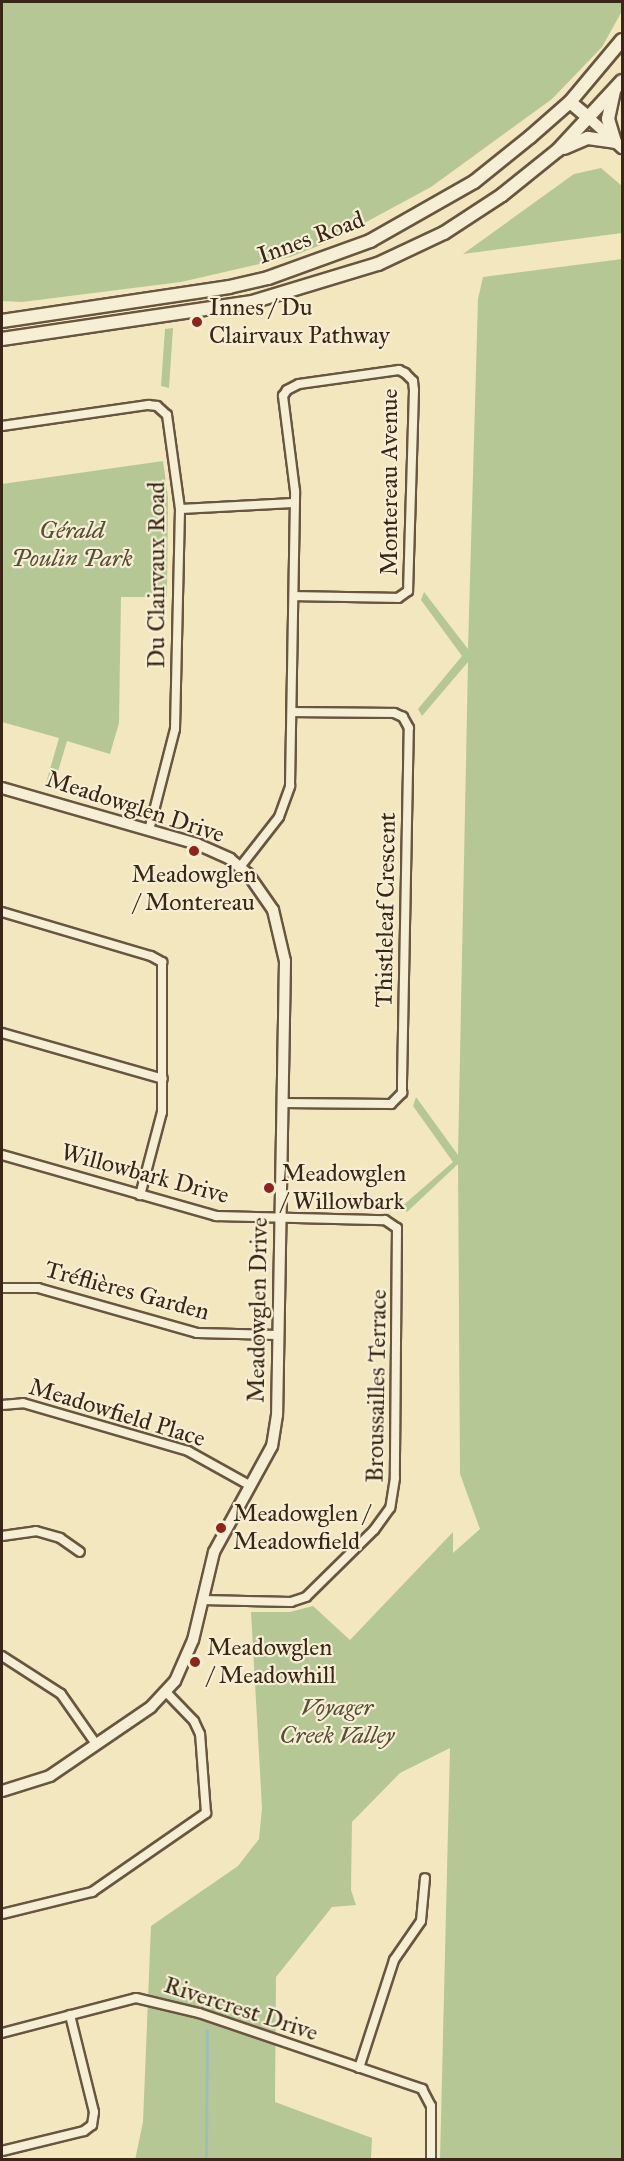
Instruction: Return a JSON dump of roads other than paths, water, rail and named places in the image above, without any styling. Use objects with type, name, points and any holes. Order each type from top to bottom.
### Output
[{"type":"main road","name":"Innes Road","points":[[2,321],[229,287],[322,261],[370,241],[474,182],[570,102],[622,40]]},
{"type":"main road","name":"Innes Road","points":[[2,339],[252,302],[302,290],[378,264],[444,233],[502,195],[558,150],[619,85]]},
{"type":"main road","points":[[619,85],[608,119],[619,145]]},
{"type":"main road","points":[[570,102],[589,118]]},
{"type":"main road","points":[[558,150],[588,138],[619,145]]},
{"type":"street","points":[[589,118],[619,145]]},
{"type":"street","name":"Montereau Avenue","points":[[240,867],[285,808],[290,786],[294,503],[283,403],[287,390],[299,384],[399,370],[409,376],[414,390],[408,591],[398,598],[294,596]]},
{"type":"street","name":"Du Clairvaux Road","points":[[2,426],[148,405],[163,409],[169,422],[180,509],[175,729],[149,831]]},
{"type":"street","points":[[180,509],[294,503]]},
{"type":"street","name":"Thistleleaf Crescent","points":[[283,1103],[391,1104],[402,1093],[409,728],[403,717],[394,713],[292,712]]},
{"type":"street","name":"Meadowglen Drive","points":[[2,788],[214,851],[240,867],[262,891],[282,938],[283,1103],[276,1430],[251,1486],[214,1552],[189,1653],[166,1692],[96,1744],[42,1780],[2,1791]]},
{"type":"street","points":[[2,912],[151,956],[162,962],[161,1118],[140,1195]]},
{"type":"street","points":[[2,1033],[163,1079]]},
{"type":"street","name":"Willowbark Drive","points":[[2,1155],[216,1216],[280,1219]]},
{"type":"street","name":"Broussailles Terrace","points":[[202,1600],[291,1602],[306,1597],[379,1524],[394,1498],[397,1228],[385,1220],[280,1219]]},
{"type":"street","name":"Tréflières Garden","points":[[2,1288],[38,1288],[197,1334],[278,1335]]},
{"type":"street","name":"Meadowfield Place","points":[[2,1405],[23,1403],[188,1450],[251,1486]]},
{"type":"street","points":[[2,1536],[36,1531],[60,1538],[80,1552]]},
{"type":"street","points":[[2,1656],[61,1694],[96,1744]]},
{"type":"street","points":[[2,1914],[92,1892],[206,1813],[200,1734],[194,1721],[166,1692]]},
{"type":"street","points":[[359,2068],[394,1959],[421,1921],[425,1878]]},
{"type":"street","name":"Rivercrest Drive","points":[[2,2033],[145,1998],[199,2013],[417,2086],[428,2096],[431,2160]]},
{"type":"street","points":[[2,2151],[84,2131],[92,2125],[94,2112],[70,2015]]},
{"type":"waterway","points":[[206,2160],[207,2030]]},
{"type":"place","name":"Innes / Du Clairvaux Pathway","points":[[197,322]]},
{"type":"place","name":"Meadowglen / Montereau","points":[[194,851]]},
{"type":"place","name":"Meadowglen / Willowbark","points":[[269,1188]]},
{"type":"place","name":"Meadowglen / Meadowfield","points":[[221,1528]]},
{"type":"place","name":"Meadowglen / Meadowhill","points":[[195,1662]]},
{"type":"park label","name":"Gérald Poulin Park","points":[[72,545]]},
{"type":"park label","name":"Voyager Creek Valley","points":[[337,1722]]}]
